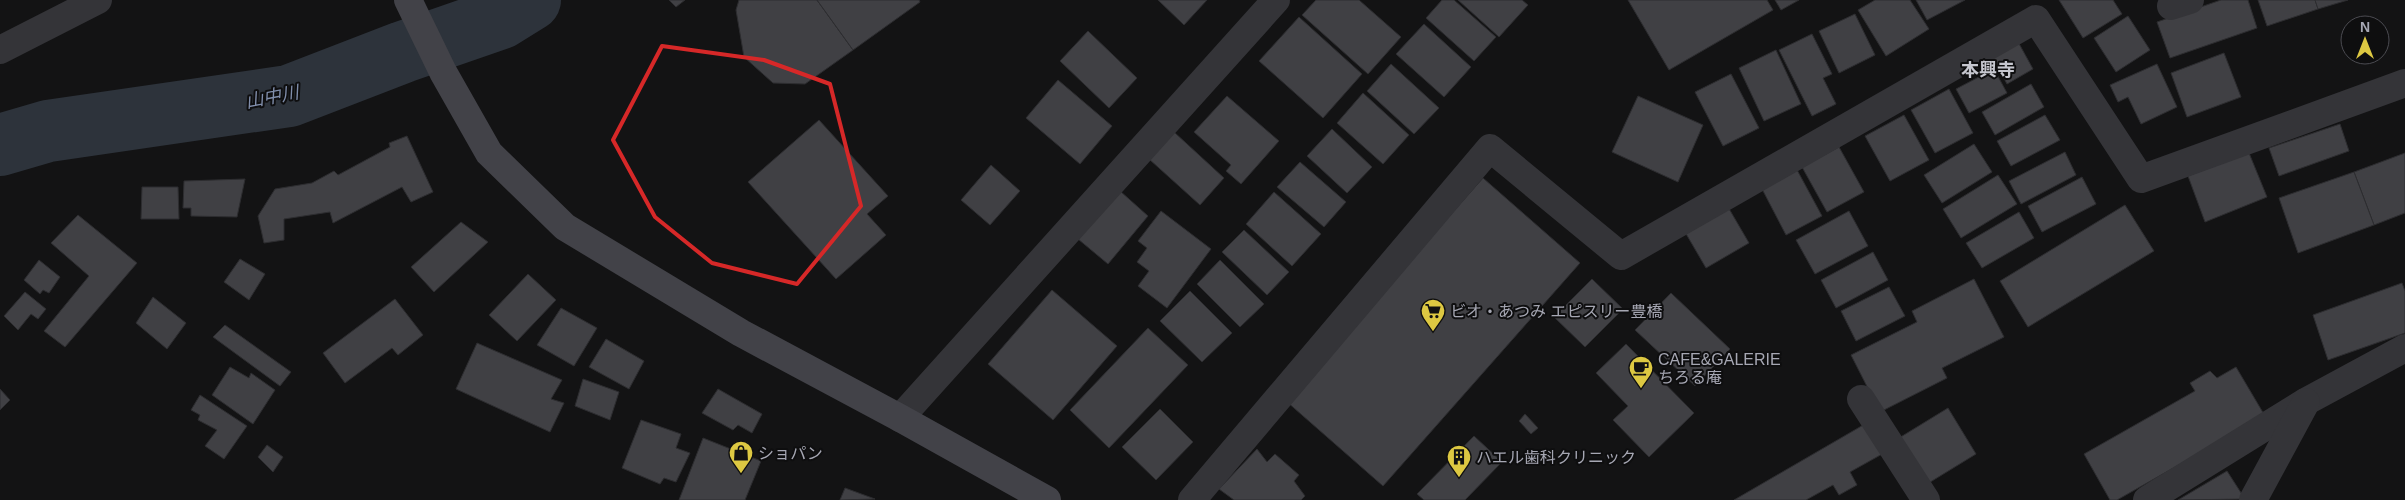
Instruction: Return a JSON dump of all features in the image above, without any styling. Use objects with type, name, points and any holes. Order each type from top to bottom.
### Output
[{"type":"street","points":[[0,50],[98,0]]},
{"type":"street","points":[[408,0],[443,72],[489,153],[565,227],[741,333],[900,418],[1046,500]]},
{"type":"street","points":[[900,418],[1276,0]]},
{"type":"street","points":[[1192,500],[1490,148],[1621,256],[2036,19],[2141,179],[2405,83]]},
{"type":"street","points":[[2147,500],[2306,401],[2405,348]]},
{"type":"street","points":[[1861,399],[1926,500]]},
{"type":"street","points":[[2253,500],[2306,401]]},
{"type":"highlighted area","points":[[662,46],[764,60],[830,84],[861,206],[797,284],[712,263],[655,217],[613,140]]},
{"type":"building","points":[[669,0],[685,0],[676,7]]},
{"type":"building","points":[[739,0],[817,0],[853,50],[805,84],[773,83],[744,57],[736,10]]},
{"type":"building","points":[[817,0],[919,0],[920,2],[853,50]]},
{"type":"building","points":[[1158,0],[1207,0],[1184,25]]},
{"type":"building","points":[[1316,0],[1359,0],[1401,37],[1368,74],[1302,15]]},
{"type":"building","points":[[1442,0],[1454,0],[1496,37],[1474,61],[1426,18]]},
{"type":"building","points":[[1458,0],[1522,0],[1528,5],[1499,37]]},
{"type":"building","points":[[1628,0],[1767,0],[1773,10],[1669,70]]},
{"type":"building","points":[[1775,0],[1799,0],[1781,10]]},
{"type":"building","points":[[1875,0],[1910,0],[1929,29],[1886,56],[1858,10]]},
{"type":"building","points":[[1916,0],[1965,0],[1927,20]]},
{"type":"building","points":[[2059,0],[2113,0],[2122,14],[2083,38]]},
{"type":"building","points":[[2221,0],[2248,0],[2257,28],[2170,58],[2157,22]]},
{"type":"building","points":[[2258,0],[2315,0],[2318,9],[2267,26]]},
{"type":"building","points":[[2315,0],[2348,0],[2318,9]]},
{"type":"building","points":[[1855,14],[1875,55],[1839,73],[1819,31]]},
{"type":"building","points":[[2128,16],[2150,50],[2116,72],[2094,38]]},
{"type":"building","points":[[1299,17],[1362,74],[1323,118],[1259,61]]},
{"type":"building","points":[[1424,24],[1471,67],[1444,97],[1396,54]]},
{"type":"building","points":[[1088,31],[1137,78],[1109,108],[1060,61]]},
{"type":"building","points":[[1812,34],[1832,74],[1823,78],[1836,104],[1812,116],[1779,50]]},
{"type":"building","points":[[2017,40],[2033,69],[2007,84],[1991,54]]},
{"type":"building","points":[[1776,50],[1801,104],[1764,121],[1739,68]]},
{"type":"building","points":[[2224,53],[2241,97],[2187,117],[2171,73]]},
{"type":"building","points":[[1391,64],[1439,108],[1414,134],[1367,91]]},
{"type":"building","points":[[2157,64],[2177,107],[2141,124],[2128,97],[2118,102],[2110,85]]},
{"type":"building","points":[[1994,69],[2007,93],[1969,113],[1956,89]]},
{"type":"building","points":[[1731,74],[1759,128],[1723,146],[1695,92]]},
{"type":"building","points":[[1058,80],[1112,126],[1080,164],[1026,118]]},
{"type":"building","points":[[2031,84],[2044,107],[1995,135],[1982,112]]},
{"type":"building","points":[[1949,89],[1973,133],[1935,153],[1911,110]]},
{"type":"building","points":[[1363,93],[1409,135],[1383,164],[1337,123]]},
{"type":"building","points":[[1227,96],[1279,141],[1241,184],[1226,171],[1231,165],[1194,132]]},
{"type":"building","points":[[1638,96],[1703,125],[1678,182],[1612,152]]},
{"type":"building","points":[[1904,115],[1929,160],[1890,181],[1865,136]]},
{"type":"building","points":[[2045,115],[2060,140],[2011,166],[1997,141]]},
{"type":"building","points":[[819,120],[888,196],[867,214],[886,235],[836,279],[748,182]]},
{"type":"building","points":[[2340,124],[2349,151],[2279,176],[2269,148]]},
{"type":"building","points":[[1332,129],[1372,167],[1347,193],[1307,156]]},
{"type":"building","points":[[1174,132],[1224,178],[1200,205],[1149,159]]},
{"type":"building","points":[[407,136],[433,192],[411,202],[402,187],[333,223],[330,212],[284,219],[284,240],[264,243],[258,216],[275,189],[312,183],[334,171],[338,175],[390,147],[389,143]]},
{"type":"building","points":[[1974,144],[1992,172],[1942,203],[1924,175]]},
{"type":"building","points":[[1839,147],[1864,192],[1827,212],[1802,167]]},
{"type":"building","points":[[2065,152],[2076,175],[2021,204],[2009,181]]},
{"type":"building","points":[[2249,153],[2267,197],[2205,222],[2188,176]]},
{"type":"building","points":[[2405,153],[2405,213],[2374,225],[2354,172]]},
{"type":"building","points":[[1300,162],[1346,202],[1324,227],[1277,187]]},
{"type":"building","points":[[991,165],[1020,191],[990,225],[961,200]]},
{"type":"building","points":[[1796,168],[1822,216],[1786,235],[1761,187]]},
{"type":"building","points":[[2354,172],[2374,225],[2298,253],[2279,198]]},
{"type":"building","points":[[1998,175],[2017,204],[1961,238],[1943,209]]},
{"type":"building","points":[[2082,177],[2096,204],[2042,232],[2028,206]]},
{"type":"building","name":"ビオ・あつみ エピスリー豊橋","points":[[1483,178],[1580,263],[1383,486],[1286,401]]},
{"type":"building","points":[[245,179],[237,217],[191,216],[191,208],[183,208],[184,181]]},
{"type":"building","points":[[142,187],[178,187],[179,219],[141,219]]},
{"type":"building","points":[[1120,191],[1148,216],[1108,264],[1078,239]]},
{"type":"building","points":[[1274,192],[1321,234],[1292,266],[1246,224]]},
{"type":"building","points":[[2125,205],[2154,251],[2028,327],[2000,281]]},
{"type":"building","points":[[1728,207],[1749,243],[1706,268],[1685,232]]},
{"type":"building","points":[[1161,211],[1211,249],[1167,308],[1138,286],[1149,271],[1137,262],[1147,248],[1138,241]]},
{"type":"building","points":[[1849,211],[1868,246],[1815,274],[1796,240]]},
{"type":"building","points":[[2019,212],[2034,238],[1982,268],[1966,243]]},
{"type":"building","points":[[78,215],[137,263],[65,347],[44,331],[89,276],[51,243]]},
{"type":"building","points":[[461,222],[488,242],[434,292],[411,267]]},
{"type":"building","points":[[1244,230],[1289,272],[1267,295],[1222,252]]},
{"type":"building","points":[[1873,252],[1888,280],[1836,308],[1821,280]]},
{"type":"building","points":[[240,259],[265,274],[249,300],[224,282]]},
{"type":"building","points":[[39,260],[60,277],[49,293],[43,290],[40,294],[24,280]]},
{"type":"building","points":[[1220,260],[1264,304],[1240,327],[1197,284]]},
{"type":"building","points":[[528,274],[556,300],[517,341],[489,315]]},
{"type":"building","points":[[1592,279],[1623,309],[1585,347],[1554,317]]},
{"type":"building","points":[[1974,279],[2004,337],[1942,368],[1947,378],[1880,412],[1851,355],[1917,322],[1912,311]]},
{"type":"building","points":[[2402,283],[2405,291],[2405,333],[2328,360],[2313,315]]},
{"type":"building","points":[[1889,287],[1905,316],[1856,341],[1841,311]]},
{"type":"building","points":[[1052,290],[1117,346],[1053,420],[988,364]]},
{"type":"building","points":[[1190,291],[1232,333],[1202,362],[1160,321]]},
{"type":"building","points":[[25,292],[46,309],[38,319],[31,314],[18,330],[4,316]]},
{"type":"building","points":[[1671,293],[1730,349],[1695,386],[1635,330]]},
{"type":"building","points":[[153,297],[186,323],[167,349],[136,323]]},
{"type":"building","points":[[395,299],[423,335],[398,355],[392,348],[345,383],[323,353]]},
{"type":"building","points":[[561,308],[597,328],[574,366],[537,345]]},
{"type":"building","points":[[225,325],[291,372],[280,386],[213,337]]},
{"type":"building","points":[[1148,328],[1188,365],[1109,448],[1070,410]]},
{"type":"building","points":[[606,339],[644,361],[629,389],[589,367]]},
{"type":"building","points":[[477,343],[562,380],[551,399],[564,403],[550,432],[456,389]]},
{"type":"building","name":"CAFE&GALERIE ちろる庵","points":[[1626,344],[1694,413],[1649,457],[1613,420],[1628,406],[1596,373]]},
{"type":"building","points":[[230,367],[249,378],[251,373],[275,390],[253,424],[212,395]]},
{"type":"building","points":[[2236,367],[2265,416],[2117,500],[2110,500],[2084,454],[2195,391],[2190,383],[2210,371],[2217,378]]},
{"type":"building","points":[[583,379],[619,392],[610,420],[575,406]]},
{"type":"building","points":[[0,389],[10,400],[0,410]]},
{"type":"building","points":[[718,389],[762,414],[752,433],[738,425],[733,430],[702,413]]},
{"type":"building","points":[[200,395],[247,426],[224,459],[205,446],[217,430],[198,420],[200,415],[191,410]]},
{"type":"building","points":[[1948,408],[1976,454],[1927,484],[1899,438]]},
{"type":"building","points":[[1160,409],[1193,442],[1156,480],[1122,447]]},
{"type":"building","points":[[1525,414],[1538,428],[1531,434],[1519,421]]},
{"type":"building","points":[[641,420],[681,434],[676,448],[690,453],[676,482],[664,478],[660,484],[622,468]]},
{"type":"building","points":[[1865,424],[1884,453],[1850,472],[1857,485],[1839,495],[1833,485],[1806,500],[1734,500]]},
{"type":"building","name":"ハエル歯科クリニック","points":[[1474,436],[1502,462],[1465,500],[1424,500],[1417,494]]},
{"type":"building","points":[[703,438],[761,461],[745,500],[679,500]]},
{"type":"building","points":[[267,445],[283,457],[273,472],[258,457]]},
{"type":"building","points":[[1257,449],[1267,462],[1275,454],[1299,475],[1294,481],[1305,496],[1301,500],[1234,500],[1219,489]]},
{"type":"building","points":[[2227,471],[2245,499],[2178,500]]},
{"type":"building","points":[[845,488],[875,499],[840,500]]},
{"type":"waterway","name":"山中川","points":[[0,145],[48,131],[289,96],[403,52],[501,18],[530,0]]},
{"type":"place","name":"ビオ・あつみ エピスリー豊橋","points":[[1433,332]]},
{"type":"place","name":"CAFE&GALERIE ちろる庵","points":[[1641,389]]},
{"type":"place","name":"ショパン","points":[[741,474]]},
{"type":"place","name":"ハエル歯科クリニック","points":[[1459,478]]},
{"type":"district","name":"本興寺","points":[[1988,70]]}]
